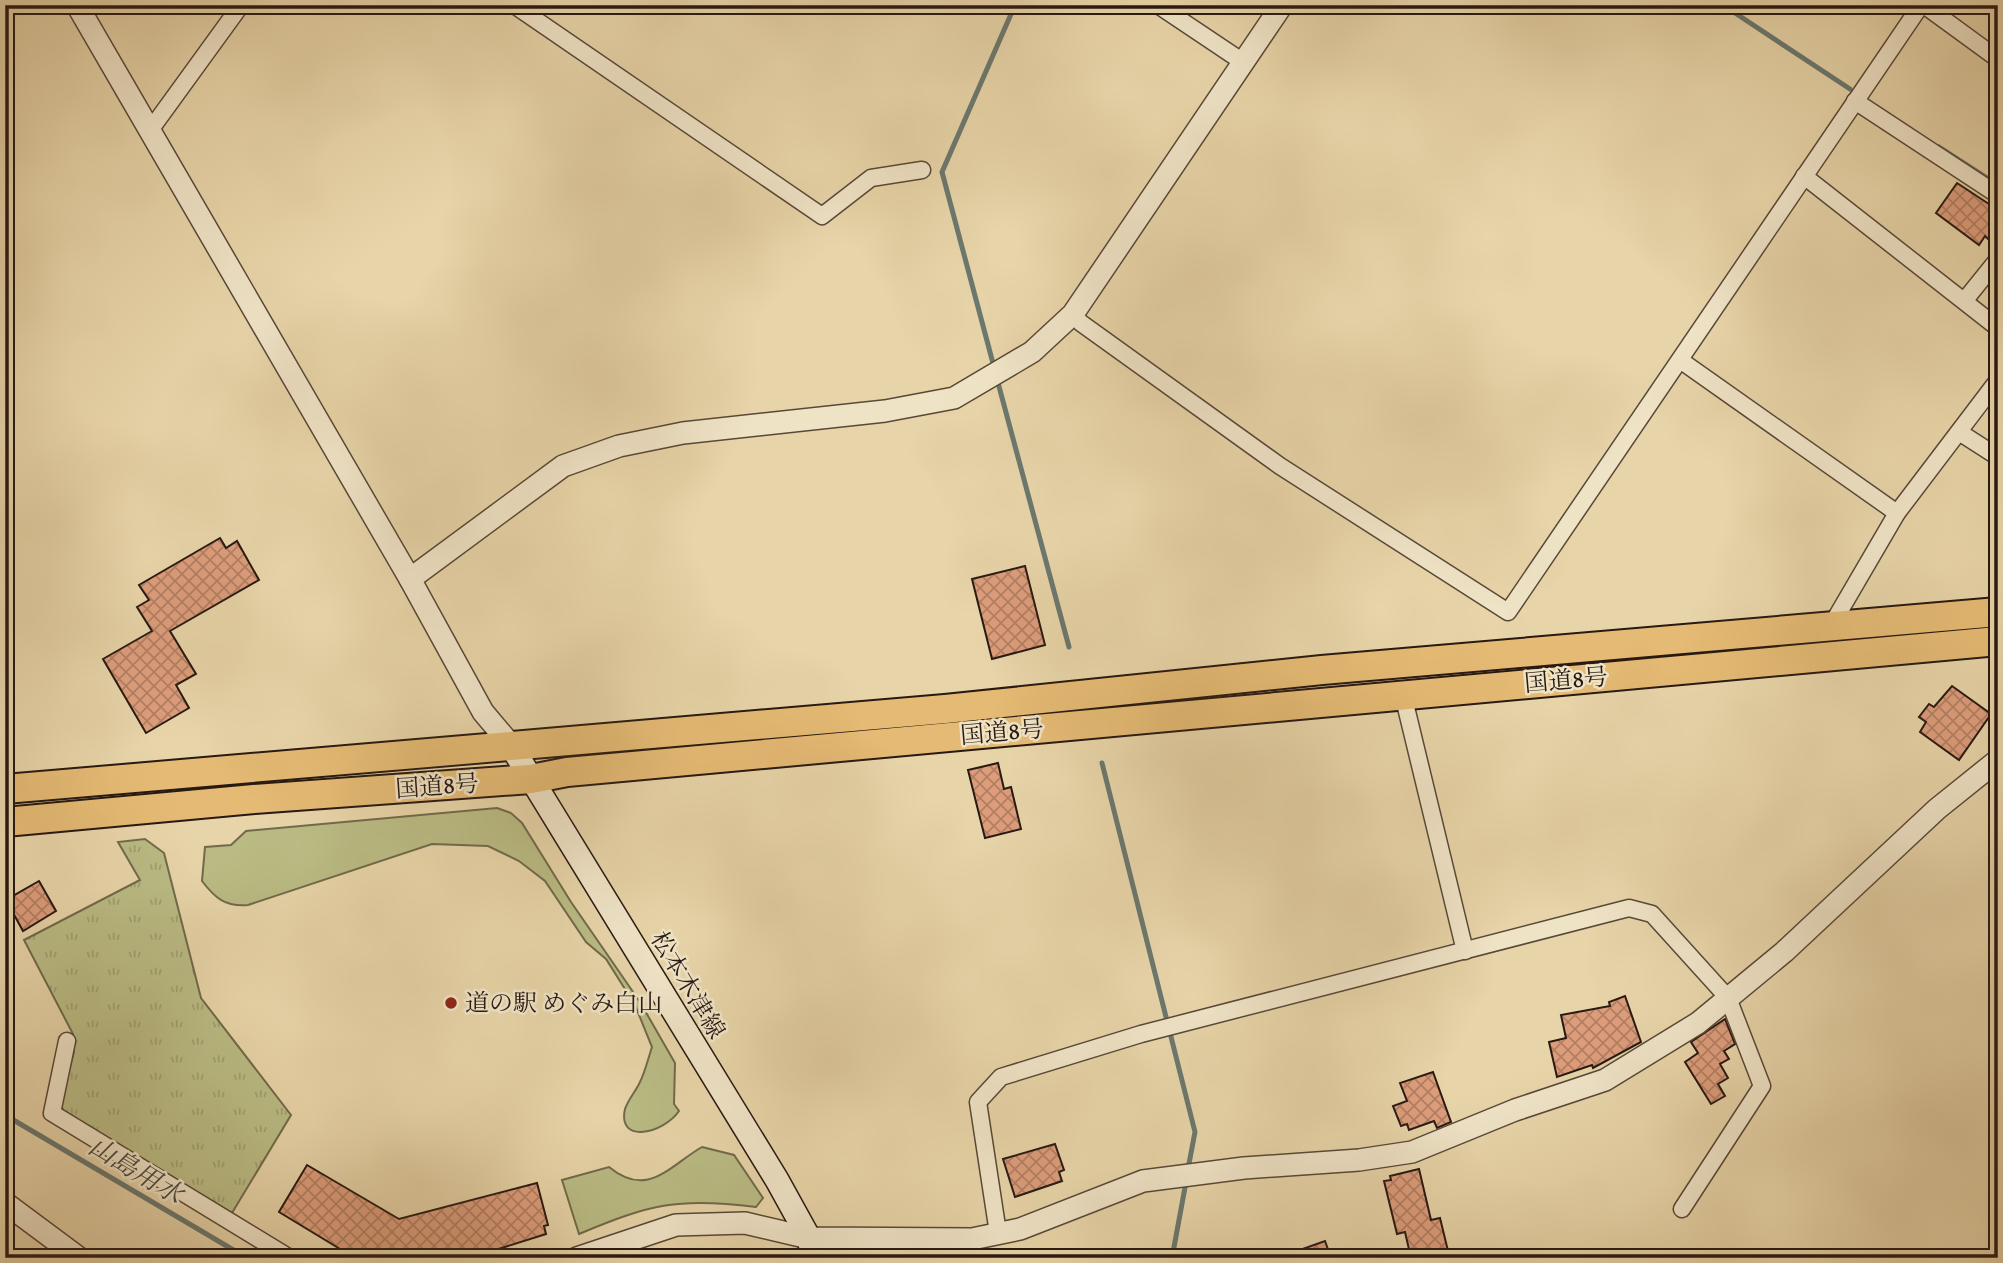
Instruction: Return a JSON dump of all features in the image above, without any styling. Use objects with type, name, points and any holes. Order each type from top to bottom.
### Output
[{"type":"highway","name":"国道8号","points":[[5,789],[931,710],[1322,670],[1998,612]]},
{"type":"highway","name":"国道8号","points":[[5,822],[254,799],[531,779],[581,771],[1998,641]]},
{"type":"main road","name":"松本木津線","points":[[510,744],[811,1248]]},
{"type":"street","points":[[77,5],[410,579],[483,712],[510,744]]},
{"type":"street","points":[[151,130],[241,5]]},
{"type":"street","points":[[514,5],[822,216],[871,178],[922,170]]},
{"type":"street","points":[[1158,5],[1243,62]]},
{"type":"street","points":[[410,579],[563,466],[619,446],[683,433],[885,411],[954,398],[1031,352],[1073,314],[1282,5]]},
{"type":"street","points":[[1073,314],[1081,323],[1280,466],[1508,612],[1923,5],[1998,59]]},
{"type":"street","points":[[1855,101],[1998,195]]},
{"type":"street","points":[[1804,176],[1998,328]]},
{"type":"street","points":[[1965,300],[1998,259]]},
{"type":"street","points":[[1680,360],[1897,513]]},
{"type":"street","points":[[1831,626],[1897,513],[1998,380]]},
{"type":"street","points":[[1959,432],[1998,457]]},
{"type":"street","points":[[1402,695],[1465,951]]},
{"type":"street","points":[[577,1258],[676,1225],[745,1223],[811,1248],[972,1239],[1020,1228],[1143,1181],[1412,1152],[1515,1110],[1605,1080],[1698,1023],[1783,952],[1937,809],[1998,761]]},
{"type":"street","points":[[998,1233],[978,1102],[1001,1077],[1156,1030],[1629,908],[1652,914],[1728,998],[1762,1086],[1682,1209]]},
{"type":"street","points":[[67,1041],[52,1113],[290,1258]]},
{"type":"street","points":[[5,1203],[79,1258]]},
{"type":"green space","points":[[497,808],[511,813],[522,823],[571,902],[640,1002],[675,1063],[674,1104],[679,1111],[663,1125],[653,1130],[635,1131],[628,1128],[624,1120],[625,1109],[641,1080],[652,1047],[635,1005],[606,959],[586,942],[545,881],[519,861],[488,846],[432,844],[248,905],[221,900],[202,881],[205,847],[231,845],[246,831]]},
{"type":"green space","points":[[145,839],[164,853],[201,998],[291,1115],[232,1213],[66,1115],[60,1104],[74,1052],[73,1034],[24,940],[140,880],[118,842]]},
{"type":"green space","points":[[702,1147],[734,1155],[763,1198],[756,1207],[706,1203],[665,1206],[626,1216],[579,1234],[562,1180],[609,1167],[623,1176],[647,1180],[668,1170]]},
{"type":"building","points":[[1957,183],[1998,210],[1998,224],[1988,239],[1985,236],[1979,245],[1936,213]]},
{"type":"building","points":[[220,538],[226,548],[237,541],[259,580],[170,631],[196,674],[176,685],[189,708],[146,733],[103,659],[152,631],[137,607],[149,600],[139,585]]},
{"type":"building","points":[[1025,566],[1045,645],[992,659],[972,579]]},
{"type":"building","points":[[1952,686],[1991,714],[1959,760],[1920,732],[1926,722],[1919,717],[1929,704],[1934,707]]},
{"type":"building","points":[[998,763],[1004,789],[1011,787],[1021,829],[985,838],[968,770]]},
{"type":"building","points":[[39,881],[56,911],[23,931],[6,900]]},
{"type":"building","points":[[1625,996],[1641,1042],[1593,1068],[1592,1065],[1557,1077],[1549,1042],[1566,1038],[1561,1015],[1610,1006],[1609,1002]]},
{"type":"building","points":[[1725,1019],[1735,1044],[1724,1051],[1729,1059],[1720,1064],[1728,1078],[1718,1084],[1725,1096],[1711,1104],[1685,1062],[1698,1053],[1691,1042]]},
{"type":"building","points":[[1433,1072],[1451,1122],[1437,1128],[1434,1121],[1409,1130],[1407,1124],[1401,1126],[1393,1106],[1407,1101],[1400,1083]]},
{"type":"building","points":[[1055,1144],[1064,1170],[1059,1172],[1062,1181],[1015,1197],[1003,1159]]},
{"type":"building","points":[[307,1165],[399,1219],[537,1183],[548,1225],[544,1226],[546,1234],[470,1258],[355,1258],[279,1212]]},
{"type":"building","points":[[1419,1169],[1431,1220],[1440,1218],[1448,1251],[1436,1253],[1437,1258],[1411,1258],[1405,1232],[1397,1234],[1384,1181],[1391,1180],[1390,1176]]},
{"type":"building","points":[[1325,1241],[1331,1258],[1283,1258],[1283,1256]]},
{"type":"waterway","points":[[994,367],[942,172],[1015,5]]},
{"type":"waterway","points":[[1723,5],[1850,89]]},
{"type":"waterway","points":[[1939,147],[1998,185]]},
{"type":"waterway","points":[[997,379],[1069,647]]},
{"type":"waterway","points":[[1102,763],[1195,1132],[1188,1169]]},
{"type":"waterway","name":"山島用水","points":[[5,1115],[247,1258]]},
{"type":"waterway","points":[[1172,1258],[1186,1182]]},
{"type":"place","name":"道の駅 めぐみ白山","points":[[451,1003]]}]
